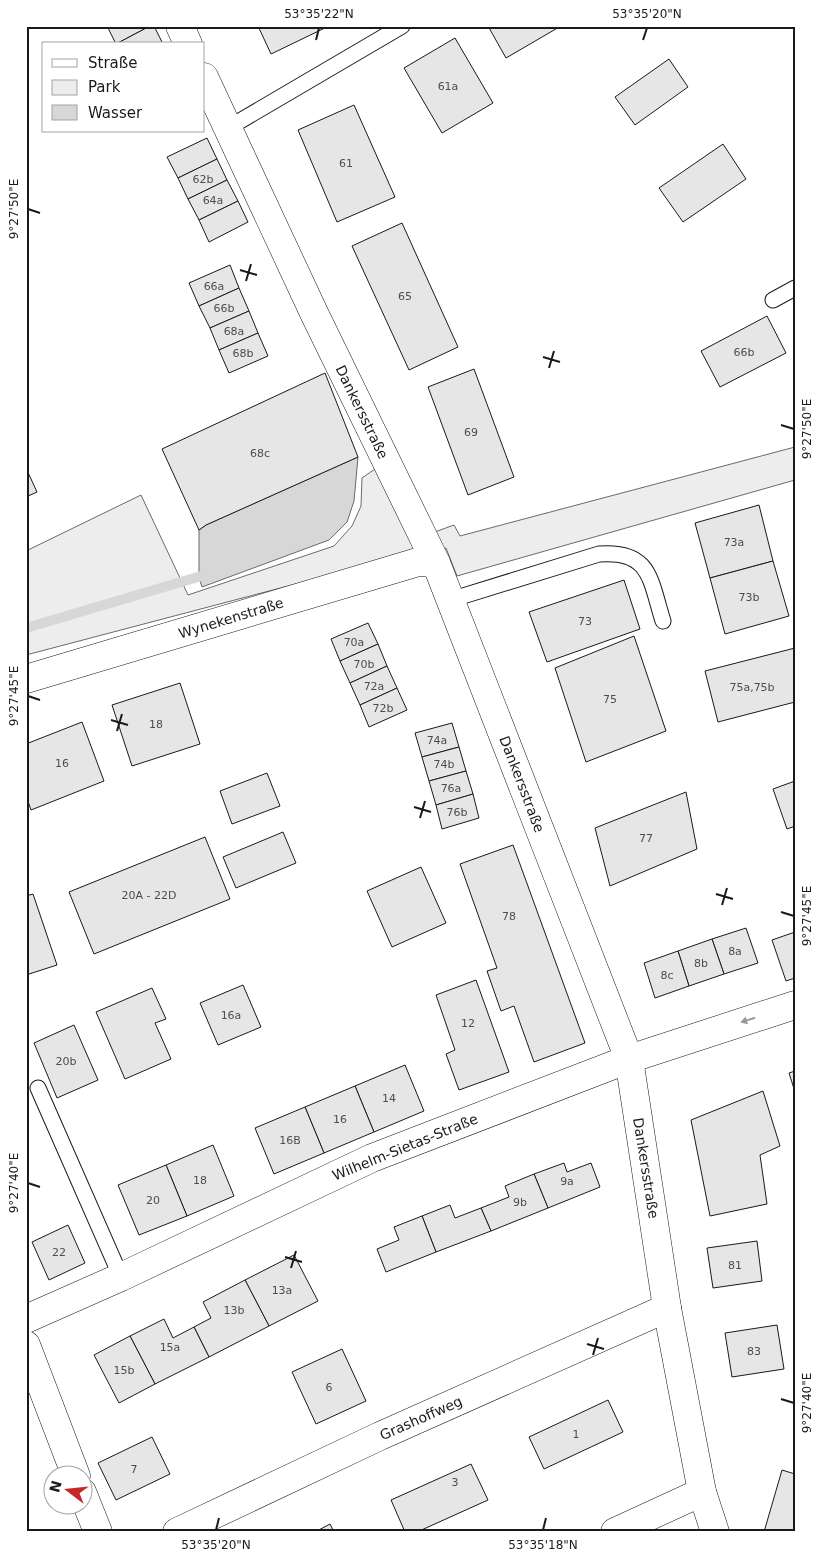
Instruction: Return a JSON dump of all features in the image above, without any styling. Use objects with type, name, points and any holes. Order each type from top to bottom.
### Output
[{"type":"street","points":[[180,26],[187,42]]},
{"type":"street","name":"Dankersstraße","points":[[205,79],[436,563],[629,1059],[667,1308],[702,1492],[716,1532]]},
{"type":"street","name":"Wynekenstraße","points":[[26,679],[418,562],[436,563]]},
{"type":"street","name":"Wilhelm-Sietas-Straße","points":[[26,1319],[121,1277],[372,1158],[629,1059],[795,1005]]},
{"type":"street","name":"Grashoffweg","points":[[177,1532],[380,1436],[667,1308]]},
{"type":"street","points":[[26,1345],[72,1466]]},
{"type":"street","points":[[615,1532],[702,1492]]},
{"type":"street","points":[[92,1516],[98,1532]]},
{"type":"lane","points":[[228,128],[402,26]]},
{"type":"lane","points":[[773,300],[795,288]]},
{"type":"lane","points":[[450,600],[599,554],[620,553],[632,557],[646,569],[663,621]]},
{"type":"lane","points":[[38,1088],[121,1277]]},
{"type":"green space","points":[[795,447],[795,480],[457,576],[446,548],[383,561],[26,655],[26,551],[141,495],[188,595],[334,546],[352,526],[361,506],[362,478],[375,469],[410,541],[454,525],[460,536]]},
{"type":"water","points":[[358,457],[354,501],[347,522],[329,540],[202,587],[199,578],[199,530],[206,525]]},
{"type":"building","points":[[107,26],[150,26],[120,42],[115,42]]},
{"type":"building","points":[[150,26],[154,26],[162,42],[120,42]]},
{"type":"building","points":[[258,26],[329,26],[271,54]]},
{"type":"building","points":[[488,26],[561,26],[506,58]]},
{"type":"building","points":[[455,38],[493,103],[442,133],[404,68]]},
{"type":"building","points":[[669,59],[688,87],[635,125],[615,97]]},
{"type":"building","points":[[354,105],[395,197],[337,222],[298,130]]},
{"type":"building","points":[[207,138],[217,159],[178,178],[167,157]]},
{"type":"building","points":[[723,144],[746,179],[683,222],[659,188]]},
{"type":"building","points":[[217,159],[227,180],[188,199],[178,178]]},
{"type":"building","points":[[227,180],[238,201],[199,220],[188,199]]},
{"type":"building","points":[[238,201],[248,222],[209,242],[199,220]]},
{"type":"building","points":[[402,223],[458,347],[409,370],[352,246]]},
{"type":"building","points":[[230,265],[239,288],[199,306],[189,283]]},
{"type":"building","points":[[239,288],[249,311],[210,328],[199,306]]},
{"type":"building","points":[[249,311],[258,333],[219,350],[210,328]]},
{"type":"building","points":[[767,316],[786,353],[720,387],[701,351]]},
{"type":"building","points":[[258,333],[268,356],[229,373],[219,350]]},
{"type":"building","points":[[474,369],[514,477],[468,495],[428,387]]},
{"type":"building","points":[[325,373],[358,457],[206,525],[199,530],[162,449]]},
{"type":"building","points":[[26,468],[37,492],[26,497]]},
{"type":"building","points":[[759,505],[773,561],[710,578],[695,523]]},
{"type":"building","points":[[773,561],[789,616],[725,634],[710,578]]},
{"type":"building","points":[[624,580],[640,629],[547,662],[529,612]]},
{"type":"building","points":[[368,623],[378,644],[340,661],[331,639]]},
{"type":"building","points":[[634,636],[666,731],[586,762],[555,668]]},
{"type":"building","points":[[378,644],[387,666],[350,683],[340,661]]},
{"type":"building","points":[[795,648],[795,702],[718,722],[705,671]]},
{"type":"building","points":[[387,666],[397,688],[360,705],[350,683]]},
{"type":"building","points":[[180,683],[200,744],[132,766],[112,705]]},
{"type":"building","points":[[397,688],[407,710],[369,727],[360,705]]},
{"type":"building","points":[[82,722],[104,781],[31,810],[26,796],[26,744]]},
{"type":"building","points":[[452,723],[459,747],[422,757],[415,733]]},
{"type":"building","points":[[459,747],[466,771],[429,781],[422,757]]},
{"type":"building","points":[[466,771],[473,794],[436,805],[429,781]]},
{"type":"building","points":[[267,773],[280,806],[232,824],[220,791]]},
{"type":"building","points":[[795,781],[795,826],[787,829],[773,789]]},
{"type":"building","points":[[686,792],[697,849],[610,886],[595,828]]},
{"type":"building","points":[[473,794],[479,818],[442,829],[436,805]]},
{"type":"building","points":[[283,832],[296,863],[236,888],[223,857]]},
{"type":"building","points":[[205,837],[230,899],[94,954],[69,892]]},
{"type":"building","points":[[513,845],[585,1043],[534,1062],[514,1006],[501,1011],[487,971],[497,968],[460,864]]},
{"type":"building","points":[[421,867],[446,923],[392,947],[367,891]]},
{"type":"building","points":[[33,894],[57,965],[26,975],[26,896]]},
{"type":"building","points":[[746,928],[758,963],[724,974],[712,939]]},
{"type":"building","points":[[795,932],[795,978],[786,981],[772,940]]},
{"type":"building","points":[[712,939],[724,974],[689,986],[678,951]]},
{"type":"building","points":[[678,951],[689,986],[655,998],[644,963]]},
{"type":"building","points":[[476,980],[509,1072],[459,1090],[446,1054],[455,1050],[436,995]]},
{"type":"building","points":[[243,985],[261,1027],[218,1045],[200,1003]]},
{"type":"building","points":[[152,988],[166,1019],[155,1023],[171,1059],[125,1079],[96,1012]]},
{"type":"building","points":[[74,1025],[98,1080],[57,1098],[34,1043]]},
{"type":"building","points":[[405,1065],[424,1111],[374,1132],[355,1086]]},
{"type":"building","points":[[795,1071],[795,1092],[789,1073]]},
{"type":"building","points":[[355,1086],[374,1132],[324,1153],[305,1107]]},
{"type":"building","points":[[763,1091],[780,1146],[760,1155],[767,1204],[710,1216],[691,1120]]},
{"type":"building","points":[[305,1107],[324,1153],[274,1174],[255,1128]]},
{"type":"building","points":[[213,1145],[234,1196],[187,1216],[166,1165]]},
{"type":"building","points":[[564,1163],[567,1172],[591,1163],[600,1187],[548,1208],[534,1174]]},
{"type":"building","points":[[166,1165],[187,1216],[139,1235],[118,1185]]},
{"type":"building","points":[[534,1174],[548,1208],[491,1231],[481,1208],[509,1197],[505,1186]]},
{"type":"building","points":[[450,1205],[455,1218],[481,1208],[491,1231],[436,1252],[422,1216]]},
{"type":"building","points":[[422,1216],[436,1252],[386,1272],[377,1249],[399,1240],[394,1227]]},
{"type":"building","points":[[68,1225],[85,1263],[49,1280],[32,1242]]},
{"type":"building","points":[[757,1241],[762,1281],[713,1288],[707,1248]]},
{"type":"building","points":[[294,1255],[318,1301],[269,1326],[245,1280]]},
{"type":"building","points":[[245,1280],[269,1326],[209,1357],[194,1327],[211,1318],[203,1302]]},
{"type":"building","points":[[164,1319],[173,1338],[194,1327],[209,1357],[155,1384],[130,1336]]},
{"type":"building","points":[[777,1325],[784,1369],[732,1377],[725,1333]]},
{"type":"building","points":[[130,1336],[155,1384],[119,1403],[94,1355]]},
{"type":"building","points":[[342,1349],[366,1401],[316,1424],[292,1372]]},
{"type":"building","points":[[608,1400],[623,1432],[544,1469],[529,1437]]},
{"type":"building","points":[[152,1437],[170,1474],[116,1500],[98,1463]]},
{"type":"building","points":[[471,1464],[488,1500],[417,1532],[405,1532],[391,1500]]},
{"type":"building","points":[[782,1470],[795,1474],[795,1532],[764,1532]]},
{"type":"building","points":[[330,1524],[334,1532],[315,1532]]},
{"type":"waterway","points":[[26,628],[208,574]]}]
